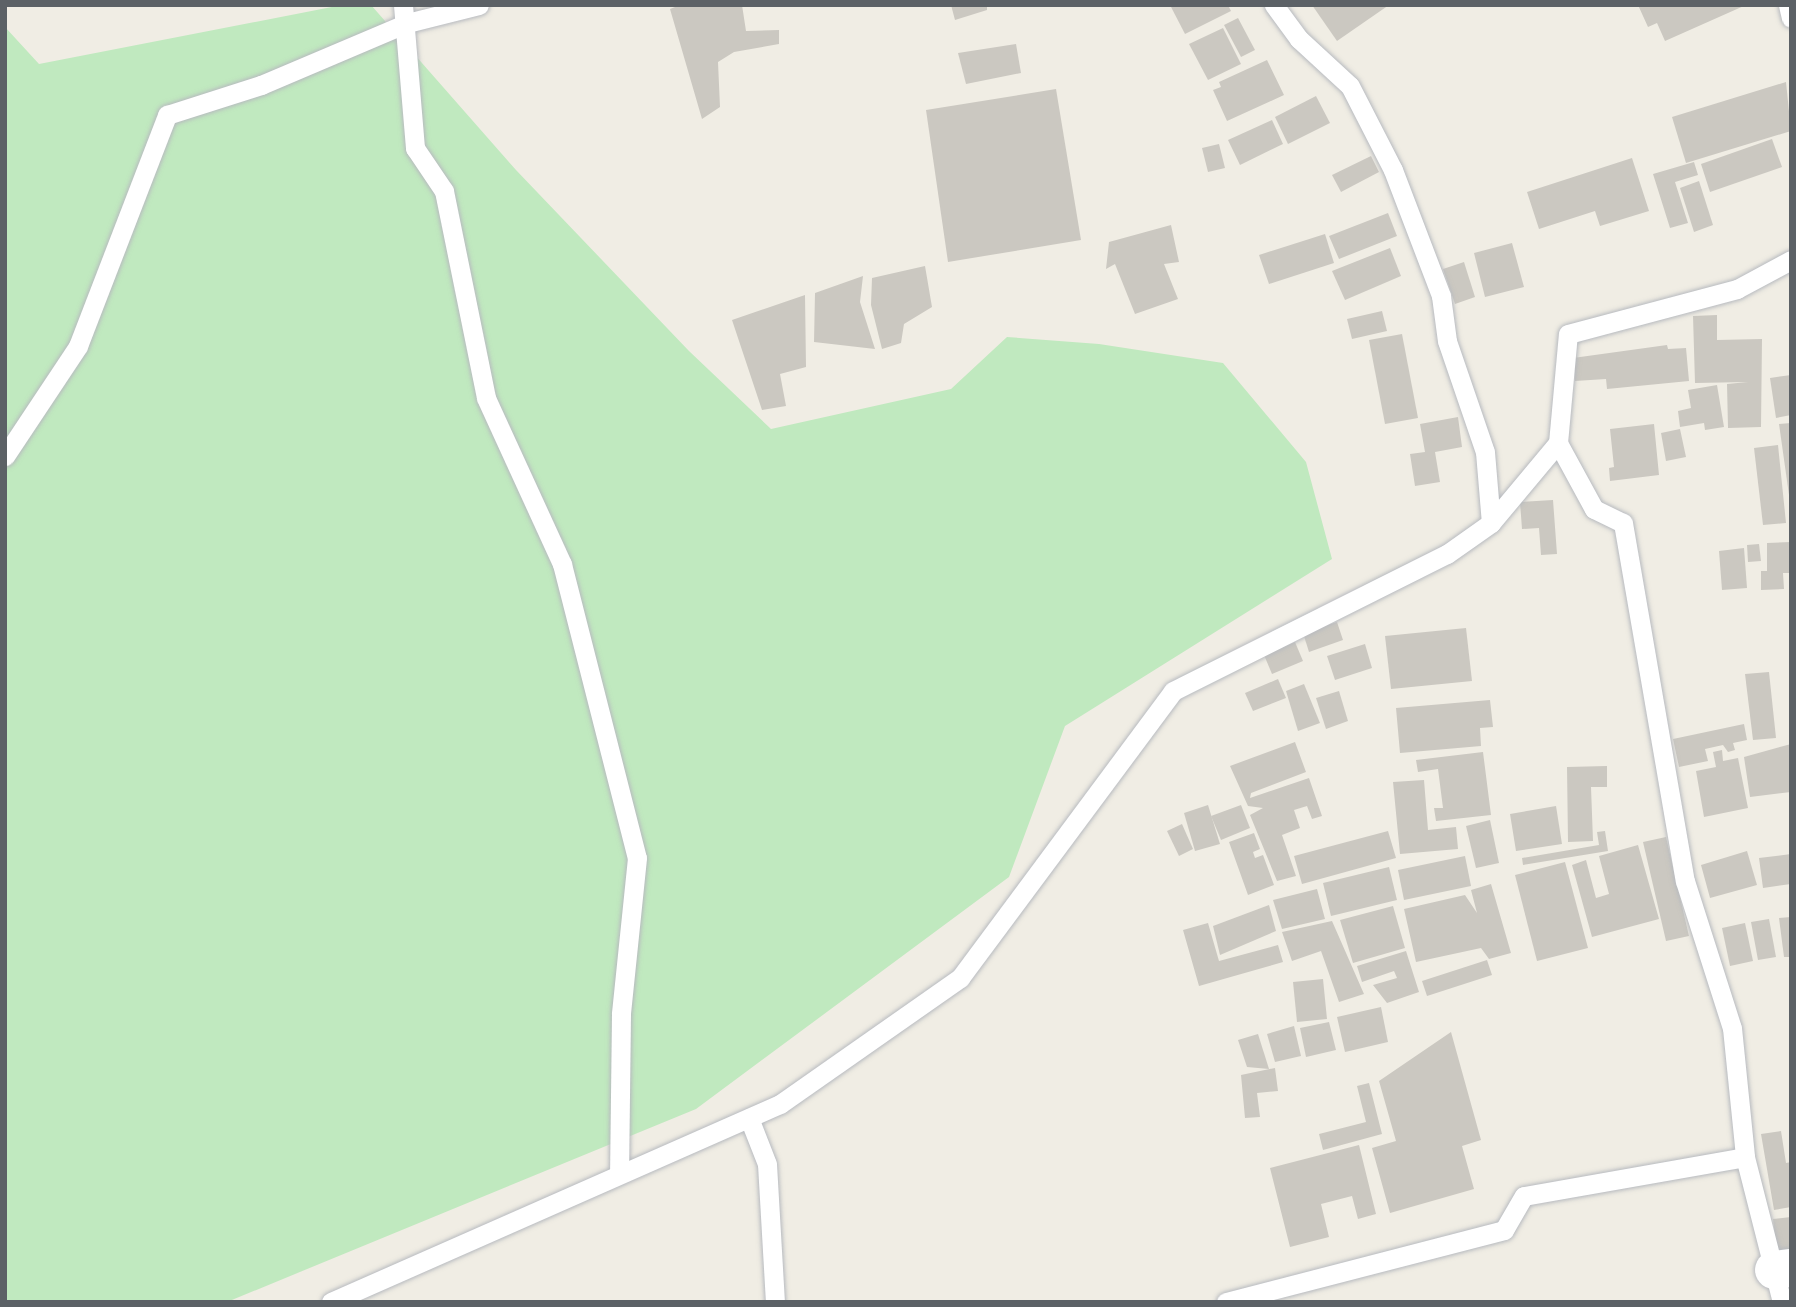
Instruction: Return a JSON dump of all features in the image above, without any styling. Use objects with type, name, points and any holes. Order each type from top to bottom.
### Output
[{"type":"lane","points":[[5,456],[78,346],[167,115],[261,85],[405,14],[479,5]]},
{"type":"lane","points":[[1274,5],[1299,39],[1350,86],[1392,170],[1441,296],[1447,341],[1485,452],[1492,523]]},
{"type":"lane","points":[[1788,5],[1791,18]]},
{"type":"lane","points":[[405,14],[415,148],[444,191],[486,398],[562,565],[637,858],[621,1014],[619,1173]]},
{"type":"lane","points":[[1782,1280],[1745,1157],[1732,1028],[1685,881],[1623,523],[1594,509],[1558,443],[1568,334],[1737,289],[1791,260]]},
{"type":"lane","points":[[331,1302],[780,1104],[961,978],[1173,691],[1447,554],[1492,523],[1558,443]]},
{"type":"lane","points":[[749,1118],[767,1164],[775,1302]]},
{"type":"lane","points":[[1226,1302],[1504,1230],[1524,1196],[1745,1157]]},
{"type":"green space","points":[[342,5],[371,5],[516,170],[689,351],[771,429],[951,389],[1007,337],[1099,344],[1223,363],[1306,462],[1332,559],[1065,726],[1009,877],[696,1109],[227,1302],[5,1302],[5,27],[39,64]]},
{"type":"building","points":[[680,5],[742,5],[746,31],[779,30],[779,44],[734,52],[718,62],[720,107],[702,119],[670,9]]},
{"type":"building","points":[[951,5],[987,5],[987,10],[955,20]]},
{"type":"building","points":[[1170,5],[1228,5],[1231,11],[1185,34]]},
{"type":"building","points":[[1312,5],[1389,5],[1337,41]]},
{"type":"building","points":[[1638,5],[1746,5],[1665,41],[1657,23],[1648,27]]},
{"type":"building","points":[[1238,18],[1255,50],[1241,57],[1224,25]]},
{"type":"building","points":[[1223,28],[1241,64],[1208,80],[1189,44]]},
{"type":"building","points":[[1016,44],[1021,73],[966,84],[958,53]]},
{"type":"building","points":[[1267,60],[1284,95],[1227,121],[1213,90],[1221,87],[1219,82]]},
{"type":"building","points":[[1786,82],[1791,131],[1686,163],[1672,117]]},
{"type":"building","points":[[1056,89],[1081,240],[948,262],[926,110]]},
{"type":"building","points":[[1316,96],[1330,123],[1288,144],[1275,117]]},
{"type":"building","points":[[1272,120],[1283,144],[1240,165],[1228,140]]},
{"type":"building","points":[[1772,139],[1782,167],[1710,192],[1701,164]]},
{"type":"building","points":[[1219,144],[1225,168],[1208,172],[1202,148]]},
{"type":"building","points":[[1371,156],[1379,172],[1341,192],[1332,175]]},
{"type":"building","points":[[1632,158],[1649,211],[1600,226],[1595,211],[1539,229],[1527,192]]},
{"type":"building","points":[[1694,162],[1698,175],[1675,182],[1688,223],[1670,228],[1653,174]]},
{"type":"building","points":[[1699,181],[1713,225],[1694,232],[1680,188]]},
{"type":"building","points":[[1388,213],[1397,236],[1339,259],[1329,236]]},
{"type":"building","points":[[1171,225],[1179,262],[1164,264],[1178,299],[1135,314],[1115,264],[1106,269],[1109,242]]},
{"type":"building","points":[[1325,234],[1334,263],[1269,284],[1259,255]]},
{"type":"building","points":[[1512,243],[1524,287],[1485,297],[1474,253]]},
{"type":"building","points":[[1390,248],[1401,276],[1345,300],[1332,271]]},
{"type":"building","points":[[1464,262],[1475,297],[1455,304],[1443,269]]},
{"type":"building","points":[[925,266],[932,307],[904,324],[901,343],[882,349],[871,305],[872,278]]},
{"type":"building","points":[[863,276],[860,302],[875,349],[814,342],[815,293]]},
{"type":"building","points":[[805,295],[806,367],[780,374],[786,406],[762,410],[732,320]]},
{"type":"building","points":[[1382,311],[1387,331],[1352,339],[1347,319]]},
{"type":"building","points":[[1717,315],[1717,340],[1762,339],[1761,427],[1728,428],[1727,384],[1748,382],[1695,383],[1693,316]]},
{"type":"building","points":[[1402,334],[1418,418],[1385,424],[1369,340]]},
{"type":"building","points":[[1667,345],[1668,349],[1686,348],[1689,381],[1607,389],[1606,379],[1575,381],[1573,358]]},
{"type":"building","points":[[1791,375],[1791,415],[1776,418],[1770,378]]},
{"type":"building","points":[[1717,385],[1724,427],[1705,430],[1704,423],[1680,427],[1678,411],[1691,408],[1688,390]]},
{"type":"building","points":[[1458,417],[1462,447],[1435,452],[1440,482],[1415,486],[1410,454],[1425,452],[1420,424]]},
{"type":"building","points":[[1791,423],[1791,495],[1789,495],[1779,424]]},
{"type":"building","points":[[1654,424],[1659,475],[1610,481],[1609,468],[1614,467],[1610,429]]},
{"type":"building","points":[[1680,429],[1686,457],[1666,461],[1661,433]]},
{"type":"building","points":[[1778,445],[1786,523],[1763,525],[1754,448]]},
{"type":"building","points":[[1553,500],[1557,554],[1541,555],[1539,528],[1522,529],[1520,502]]},
{"type":"building","points":[[1791,542],[1791,573],[1783,573],[1784,589],[1761,590],[1761,571],[1767,571],[1767,543]]},
{"type":"building","points":[[1759,544],[1761,561],[1748,562],[1747,545]]},
{"type":"building","points":[[1744,548],[1747,588],[1722,590],[1719,551]]},
{"type":"building","points":[[1337,622],[1343,640],[1309,652],[1303,633]]},
{"type":"building","points":[[1466,628],[1472,681],[1391,689],[1385,636]]},
{"type":"building","points":[[1295,642],[1303,661],[1272,674],[1264,655]]},
{"type":"building","points":[[1365,644],[1372,668],[1335,680],[1327,656]]},
{"type":"building","points":[[1769,672],[1776,738],[1753,740],[1745,674]]},
{"type":"building","points":[[1278,679],[1286,698],[1253,711],[1245,693]]},
{"type":"building","points":[[1304,684],[1320,723],[1298,731],[1286,691]]},
{"type":"building","points":[[1339,691],[1348,721],[1326,729],[1316,698]]},
{"type":"building","points":[[1490,700],[1493,727],[1480,728],[1481,746],[1400,753],[1396,708]]},
{"type":"building","points":[[1744,724],[1747,740],[1733,743],[1735,750],[1728,752],[1723,745],[1705,749],[1708,761],[1679,767],[1673,739]]},
{"type":"building","points":[[1295,742],[1306,772],[1251,793],[1250,798],[1309,778],[1322,816],[1312,819],[1307,806],[1294,810],[1300,828],[1282,835],[1296,876],[1277,881],[1250,815],[1263,808],[1248,806],[1230,766]]},
{"type":"building","points":[[1791,744],[1791,792],[1750,797],[1744,757]]},
{"type":"building","points":[[1722,750],[1723,761],[1738,758],[1748,808],[1704,817],[1696,771],[1716,767],[1713,752]]},
{"type":"building","points":[[1483,752],[1491,815],[1436,821],[1434,808],[1443,808],[1438,769],[1418,772],[1416,760]]},
{"type":"building","points":[[1607,766],[1607,787],[1591,787],[1593,841],[1568,842],[1567,767]]},
{"type":"building","points":[[1424,780],[1428,830],[1456,827],[1458,849],[1400,854],[1393,782]]},
{"type":"building","points":[[1208,805],[1220,844],[1195,851],[1184,813]]},
{"type":"building","points":[[1241,805],[1250,828],[1221,840],[1211,816]]},
{"type":"building","points":[[1556,806],[1562,844],[1516,851],[1510,814]]},
{"type":"building","points":[[1490,820],[1499,863],[1476,868],[1466,826]]},
{"type":"building","points":[[1182,824],[1193,849],[1179,856],[1167,831]]},
{"type":"building","points":[[1388,831],[1396,858],[1302,884],[1294,856]]},
{"type":"building","points":[[1605,831],[1608,851],[1523,865],[1522,858],[1599,845],[1597,832]]},
{"type":"building","points":[[1254,833],[1260,849],[1253,852],[1255,858],[1263,855],[1274,885],[1248,895],[1229,842]]},
{"type":"building","points":[[1666,837],[1689,936],[1666,941],[1643,842]]},
{"type":"building","points":[[1638,845],[1659,919],[1592,937],[1572,865],[1586,860],[1596,898],[1609,894],[1599,856]]},
{"type":"building","points":[[1747,851],[1757,885],[1710,898],[1701,865]]},
{"type":"building","points":[[1791,854],[1791,884],[1763,888],[1759,858]]},
{"type":"building","points":[[1465,856],[1471,886],[1404,900],[1398,870]]},
{"type":"building","points":[[1565,862],[1588,948],[1537,961],[1515,875]]},
{"type":"building","points":[[1389,867],[1397,900],[1331,916],[1323,883]]},
{"type":"building","points":[[1491,884],[1511,953],[1489,959],[1481,948],[1416,962],[1404,909],[1465,895],[1477,913],[1471,890]]},
{"type":"building","points":[[1317,889],[1325,919],[1282,929],[1273,900]]},
{"type":"building","points":[[1269,905],[1276,931],[1220,955],[1213,926]]},
{"type":"building","points":[[1393,906],[1405,948],[1353,963],[1340,920]]},
{"type":"building","points":[[1791,917],[1791,957],[1784,957],[1779,918]]},
{"type":"building","points":[[1769,919],[1776,957],[1758,960],[1751,922]]},
{"type":"building","points":[[1332,921],[1364,994],[1339,1002],[1321,951],[1292,961],[1282,932]]},
{"type":"building","points":[[1208,923],[1219,961],[1278,945],[1283,962],[1199,986],[1183,930]]},
{"type":"building","points":[[1745,923],[1753,961],[1730,966],[1722,928]]},
{"type":"building","points":[[1406,951],[1419,992],[1387,1003],[1373,985],[1397,978],[1394,971],[1362,982],[1357,966]]},
{"type":"building","points":[[1487,960],[1492,975],[1427,996],[1422,981]]},
{"type":"building","points":[[1323,979],[1327,1019],[1297,1022],[1293,982]]},
{"type":"building","points":[[1381,1007],[1388,1042],[1345,1052],[1337,1017]]},
{"type":"building","points":[[1329,1022],[1336,1050],[1306,1057],[1300,1028]]},
{"type":"building","points":[[1294,1026],[1301,1056],[1275,1062],[1267,1034]]},
{"type":"building","points":[[1451,1032],[1481,1140],[1462,1146],[1474,1189],[1390,1213],[1372,1148],[1396,1141],[1379,1081]]},
{"type":"building","points":[[1258,1034],[1269,1069],[1247,1067],[1238,1040]]},
{"type":"building","points":[[1275,1068],[1278,1091],[1257,1093],[1260,1117],[1245,1118],[1241,1075]]},
{"type":"building","points":[[1369,1083],[1382,1134],[1323,1150],[1319,1134],[1366,1122],[1357,1086]]},
{"type":"building","points":[[1781,1131],[1786,1163],[1791,1162],[1791,1207],[1774,1210],[1761,1134]]},
{"type":"building","points":[[1359,1145],[1376,1214],[1358,1219],[1352,1196],[1321,1204],[1329,1237],[1290,1247],[1270,1168]]},
{"type":"building","points":[[1791,1217],[1791,1254],[1777,1255],[1773,1219]]}]
